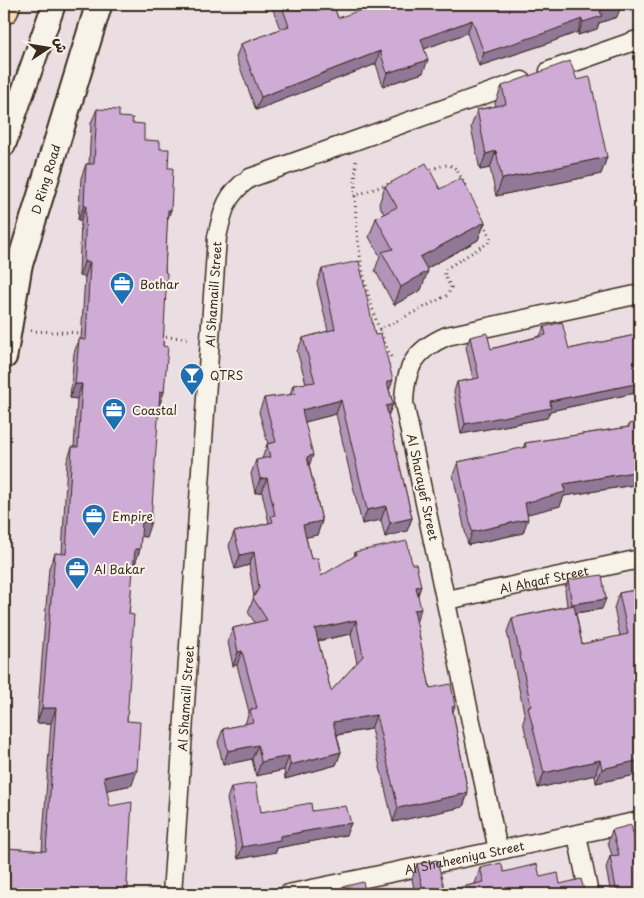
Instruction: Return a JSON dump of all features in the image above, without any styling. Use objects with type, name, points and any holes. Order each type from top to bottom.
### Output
[{"type":"main road","points":[[4,10],[6,4]]},
{"type":"main road","name":"D Ring Road","points":[[4,356],[19,266],[99,4]]},
{"type":"street","points":[[4,145],[54,4]]},
{"type":"street","name":"Al Shamaill Street","points":[[172,894],[217,237],[222,213],[230,196],[239,185],[250,178],[640,39]]},
{"type":"street","name":"Al Sharayef Street","points":[[498,850],[404,403],[405,385],[409,369],[418,354],[431,343],[447,336],[640,294]]},
{"type":"street","name":"Al Ahqaf Street","points":[[446,600],[640,559]]},
{"type":"street","name":"Al Shaheeniya Street","points":[[288,894],[640,821]]},
{"type":"street","points":[[576,835],[589,894]]},
{"type":"path","points":[[357,141],[354,196],[356,235],[362,274],[379,330],[405,385]]},
{"type":"path","points":[[425,171],[448,164],[452,166],[457,169],[469,193]]},
{"type":"path","points":[[354,196],[399,180]]},
{"type":"path","points":[[379,330],[448,294],[451,287],[444,276],[444,271],[488,243],[490,238],[481,216]]},
{"type":"path","points":[[8,330],[87,333]]},
{"type":"path","points":[[156,336],[210,340]]},
{"type":"building","points":[[281,4],[333,4],[338,18],[378,4],[621,4],[600,11],[602,16],[583,22],[582,19],[484,53],[472,20],[421,39],[428,60],[387,73],[380,51],[261,97],[241,44],[289,26]]},
{"type":"building","points":[[570,61],[577,80],[590,77],[607,157],[502,179],[496,151],[486,154],[477,110],[506,104],[502,86]]},
{"type":"building","points":[[97,109],[119,110],[119,117],[133,118],[132,123],[144,124],[144,140],[160,141],[160,149],[169,149],[168,168],[173,168],[171,210],[168,210],[165,272],[167,273],[163,346],[168,347],[164,392],[160,391],[151,522],[142,522],[140,549],[135,549],[129,614],[134,615],[127,721],[140,722],[137,770],[104,777],[110,806],[132,802],[128,894],[4,894],[6,848],[46,851],[56,708],[42,708],[55,553],[66,554],[72,447],[78,447],[82,384],[75,384],[79,339],[86,340],[90,262],[84,262],[86,164],[94,164]]},
{"type":"building","points":[[426,163],[440,189],[461,178],[485,222],[420,257],[428,271],[401,287],[382,252],[393,249],[376,218],[397,207],[385,186]]},
{"type":"building","points":[[359,261],[375,335],[381,334],[393,380],[387,382],[393,404],[386,406],[412,518],[390,523],[386,506],[367,510],[341,400],[302,410],[313,455],[307,457],[322,521],[303,525],[311,559],[318,558],[321,576],[356,555],[355,552],[407,541],[412,564],[416,564],[421,586],[416,587],[421,609],[414,610],[430,688],[451,684],[455,706],[452,707],[468,793],[398,808],[376,715],[333,722],[341,752],[290,765],[289,756],[261,762],[258,745],[228,751],[223,729],[253,722],[250,710],[257,708],[242,651],[238,652],[233,628],[267,620],[253,598],[259,588],[254,552],[240,555],[234,532],[273,522],[271,516],[275,515],[267,478],[260,479],[256,460],[270,457],[267,444],[276,442],[264,398],[295,394],[293,385],[315,382],[303,338],[335,329],[322,269]],"holes":[[[356,620],[363,656],[331,691],[315,629]]]},
{"type":"building","points":[[562,322],[569,349],[640,334],[640,383],[550,401],[551,408],[465,424],[457,382],[479,378],[470,337],[487,333],[491,349],[546,335],[544,327]]},
{"type":"building","points":[[640,422],[640,476],[639,471],[564,484],[565,492],[525,503],[528,519],[472,532],[458,462],[526,447],[525,443],[629,427],[629,424]]},
{"type":"building","points":[[602,575],[606,599],[572,604],[568,580]]},
{"type":"building","points":[[640,589],[640,739],[637,739],[640,760],[602,769],[600,760],[544,773],[528,707],[531,706],[512,618],[574,605],[582,644],[628,634],[619,593]]},
{"type":"building","points":[[256,783],[261,812],[311,803],[312,811],[346,806],[351,823],[280,836],[280,840],[242,847],[231,787]]},
{"type":"building","points":[[631,825],[638,852],[640,851],[640,894],[617,894],[610,856],[619,855],[612,830]]},
{"type":"building","points":[[437,860],[445,891],[484,882],[480,868],[501,863],[504,872],[537,864],[540,877],[558,873],[560,884],[581,879],[585,894],[424,894],[417,864]]},
{"type":"building","points":[[363,882],[366,894],[344,894],[342,887]]},
{"type":"place","name":"Bothar","points":[[122,305]]},
{"type":"place","name":"QTRS","points":[[192,396]]},
{"type":"place","name":"Coastal","points":[[114,431]]},
{"type":"place","name":"Empire","points":[[94,537]]},
{"type":"place","name":"Al Bakar","points":[[77,590]]}]
